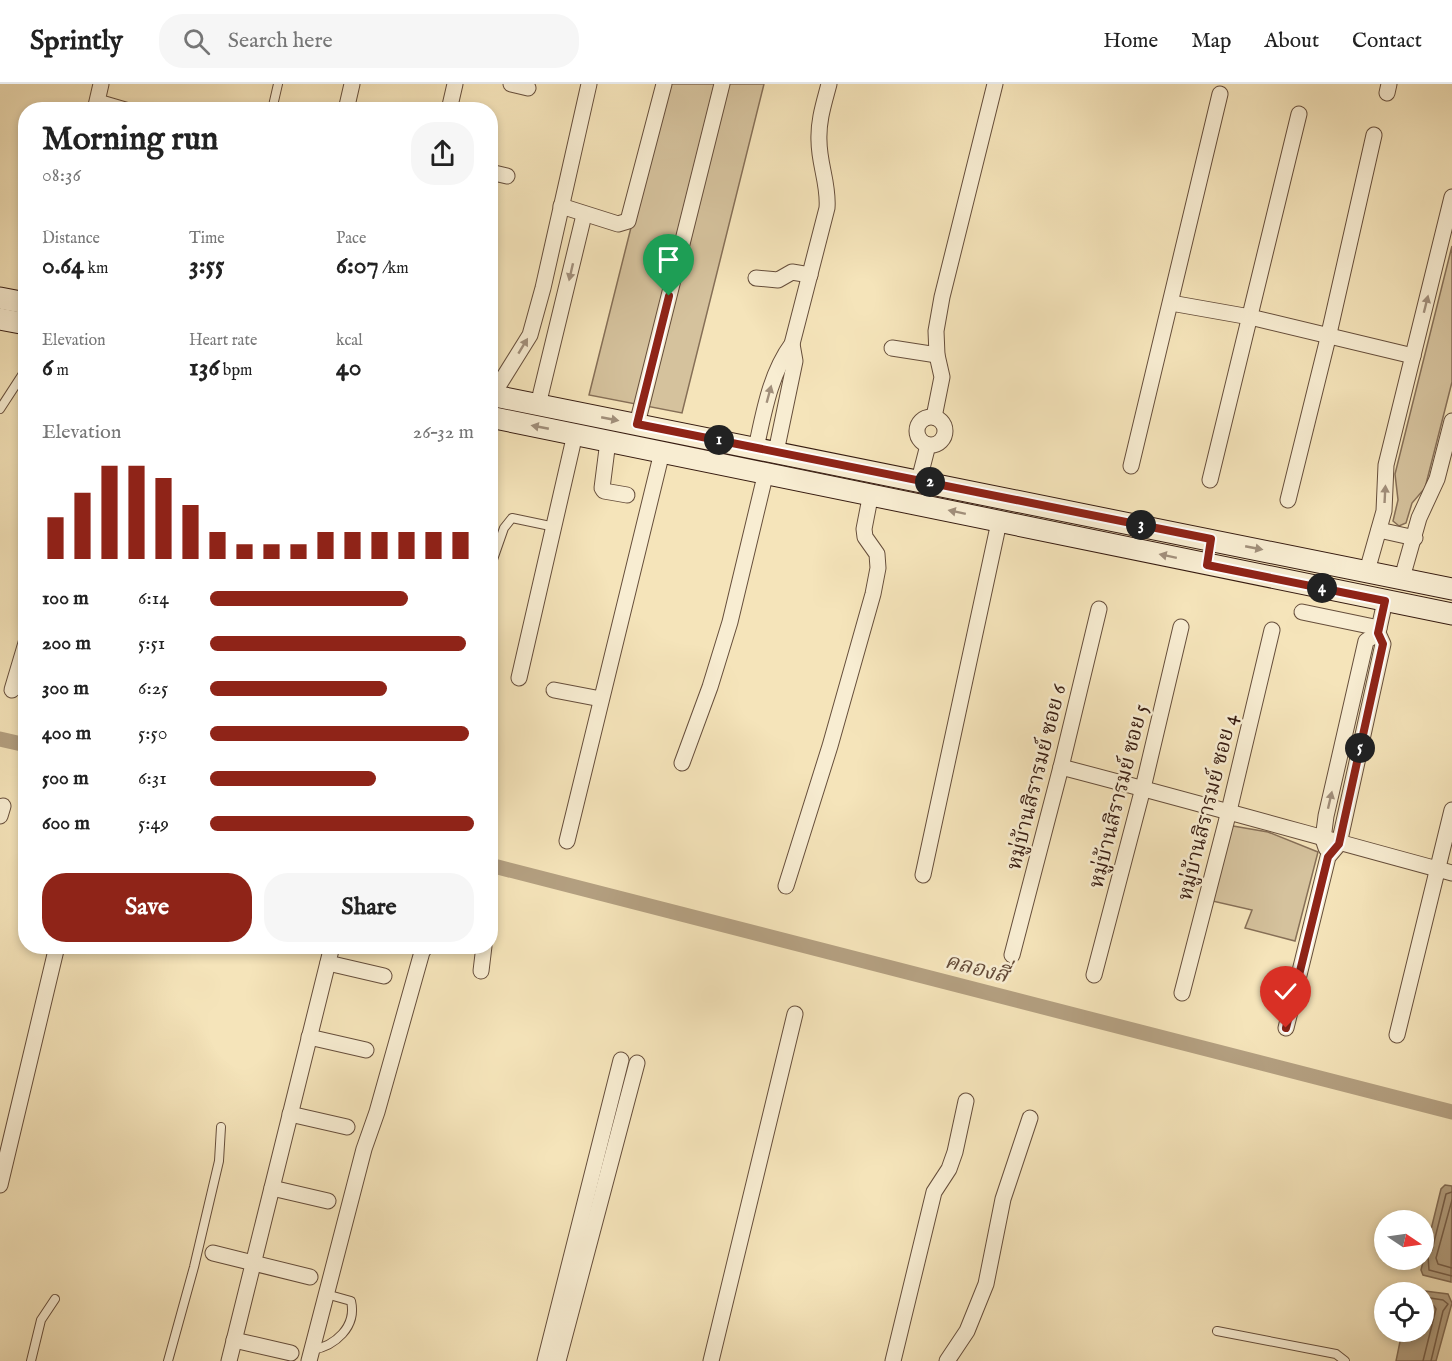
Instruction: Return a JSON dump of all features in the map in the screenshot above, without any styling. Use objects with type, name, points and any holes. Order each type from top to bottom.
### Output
[{"type":"main road","points":[[0,298],[18,301]]},
{"type":"main road","points":[[0,319],[18,322]]},
{"type":"main road","points":[[498,396],[1452,589]]},
{"type":"main road","points":[[498,419],[871,493],[999,522],[1452,614]]},
{"type":"main road","points":[[1207,565],[1211,539]]},
{"type":"street","points":[[348,102],[352,84]]},
{"type":"street","points":[[450,102],[455,84]]},
{"type":"street","points":[[511,84],[528,88]]},
{"type":"street","points":[[498,384],[527,341],[543,288],[589,84]]},
{"type":"street","points":[[561,206],[618,224],[624,223],[631,217],[663,84]]},
{"type":"street","points":[[637,424],[722,84]]},
{"type":"street","points":[[766,450],[771,385],[783,357],[792,344],[827,208],[828,193],[818,142],[820,118],[829,84]]},
{"type":"street","points":[[919,480],[928,445],[938,443],[945,434],[943,423],[934,417],[942,377],[937,355],[936,331],[942,297],[995,84]]},
{"type":"street","points":[[1131,466],[1220,94]]},
{"type":"street","points":[[1210,480],[1299,114]]},
{"type":"street","points":[[1288,500],[1374,135]]},
{"type":"street","points":[[498,174],[507,176]]},
{"type":"street","points":[[1367,571],[1384,511],[1386,465],[1452,197]]},
{"type":"street","points":[[538,405],[584,215]]},
{"type":"street","points":[[756,278],[778,280],[792,272],[810,275]]},
{"type":"street","points":[[543,288],[565,295]]},
{"type":"street","points":[[1171,303],[1250,317],[1328,338],[1413,356]]},
{"type":"street","points":[[892,348],[937,355]]},
{"type":"street","points":[[1402,578],[1419,518],[1437,479],[1452,421]]},
{"type":"street","points":[[519,678],[575,434]]},
{"type":"street","points":[[608,441],[602,488],[604,491],[627,495]]},
{"type":"street","points":[[567,841],[662,452]]},
{"type":"street","points":[[682,763],[710,687],[730,622],[766,472]]},
{"type":"street","points":[[786,886],[830,746],[873,594],[878,568],[877,554],[865,537],[864,529],[871,493]]},
{"type":"street","points":[[923,874],[999,522]]},
{"type":"street","points":[[1379,530],[1414,538]]},
{"type":"street","points":[[1286,1028],[1328,857],[1339,844],[1383,644],[1378,630],[1385,601]]},
{"type":"street","name":"หมู่บ้านสิรารมย์ ซอย 6","points":[[1012,955],[1099,609]]},
{"type":"street","points":[[1302,612],[1378,630]]},
{"type":"street","name":"หมู่บ้านสิรารมย์ ซอย 5","points":[[1094,975],[1143,788],[1181,627]]},
{"type":"street","name":"หมู่บ้านสิรารมย์ ซอย 4","points":[[1182,993],[1229,811],[1272,630]]},
{"type":"street","points":[[1328,857],[1323,839],[1337,766],[1366,641],[1378,630]]},
{"type":"street","points":[[12,690],[18,670]]},
{"type":"street","points":[[554,690],[601,699]]},
{"type":"street","points":[[1351,705],[1369,708]]},
{"type":"street","points":[[1337,766],[1355,771]]},
{"type":"street","points":[[1061,767],[1445,871]]},
{"type":"street","points":[[1397,1035],[1445,871],[1452,810]]},
{"type":"street","points":[[0,1185],[55,954]]},
{"type":"street","points":[[229,1361],[330,954]]},
{"type":"street","points":[[310,1356],[364,1149],[377,1112],[421,954]]},
{"type":"street","points":[[481,970],[483,954]]},
{"type":"street","points":[[328,963],[384,976]]},
{"type":"street","points":[[711,1361],[795,1014]]},
{"type":"street","points":[[309,1037],[366,1050]]},
{"type":"street","points":[[545,1361],[621,1060]]},
{"type":"street","points":[[558,1361],[637,1063]]},
{"type":"street","points":[[893,1361],[934,1192],[949,1169],[955,1152],[966,1101]]},
{"type":"street","points":[[290,1114],[347,1127]]},
{"type":"street","points":[[947,1361],[967,1331],[983,1293],[1004,1199],[1030,1118]]},
{"type":"street","points":[[272,1188],[328,1201]]},
{"type":"street","points":[[213,1253],[310,1277]]},
{"type":"street","points":[[234,1340],[291,1353]]},
{"type":"lane","points":[[274,102],[278,84]]},
{"type":"lane","points":[[98,97],[113,102]]},
{"type":"lane","points":[[0,409],[18,381]]},
{"type":"lane","points":[[498,547],[508,521],[513,518],[555,527]]},
{"type":"lane","points":[[168,1361],[217,1172],[221,1127]]},
{"type":"lane","points":[[310,1356],[339,1338],[348,1322],[351,1301],[326,1294]]},
{"type":"lane","points":[[31,1361],[41,1320],[55,1299]]},
{"type":"lane","points":[[1217,1330],[1336,1353],[1345,1361]]},
{"type":"shaded area","points":[[667,84],[764,84],[682,413],[589,395]]},
{"type":"shaded area","points":[[1452,246],[1452,382],[1425,488],[1412,503],[1406,523],[1399,526],[1393,521],[1398,500],[1395,474]]},
{"type":"shaded area","points":[[1233,826],[1268,832],[1318,852],[1295,941],[1245,928],[1252,910],[1208,900],[1223,833]]},
{"type":"water","points":[[1445,1185],[1452,1186],[1451,1282],[1423,1275],[1421,1270],[1434,1270],[1434,1217],[1441,1189]]},
{"type":"water","points":[[1434,1292],[1448,1294],[1452,1303],[1436,1361],[1396,1361],[1400,1342],[1434,1342]]},
{"type":"waterway","name":"คลองสี่","points":[[0,739],[18,743]]},
{"type":"waterway","name":"คลองสี่","points":[[498,867],[1452,1112]]},
{"type":"route","points":[[669,296],[637,424],[1211,539],[1207,565],[1385,601],[1378,633],[1383,644],[1339,844],[1328,857],[1286,1028]]}]
